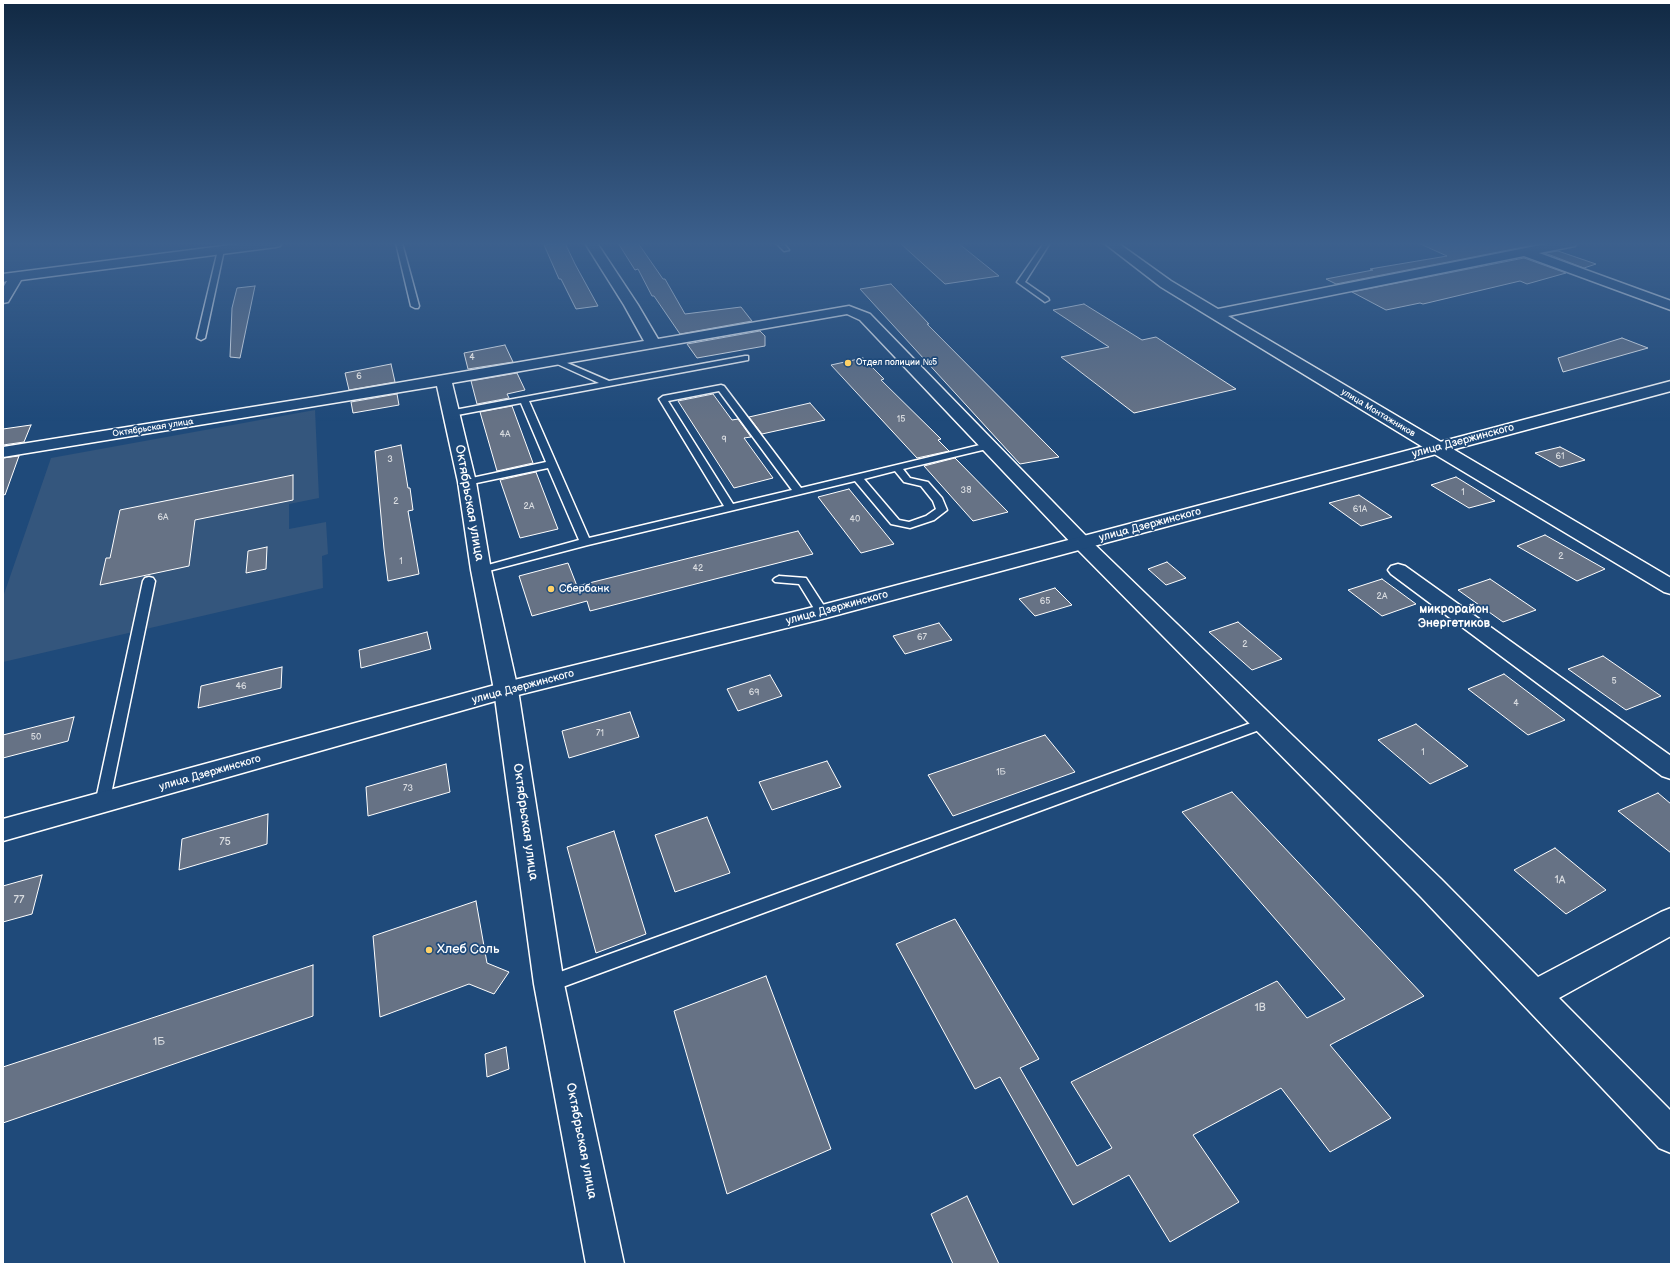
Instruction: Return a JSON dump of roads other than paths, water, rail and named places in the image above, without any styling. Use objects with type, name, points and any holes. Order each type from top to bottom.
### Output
[{"type":"street","points":[[629,302],[653,343]]},
{"type":"street","name":"улица Монтажников","points":[[1196,302],[1437,448],[1671,587]]},
{"type":"street","points":[[1216,314],[1276,302]]},
{"type":"street","points":[[1660,302],[1671,306]]},
{"type":"street","name":"Октябрьская улица","points":[[3,452],[558,361],[653,343],[849,310],[864,317],[988,446]]},
{"type":"street","name":"Октябрьская улица","points":[[444,380],[467,482],[481,570],[506,690],[549,984],[605,1264]]},
{"type":"street","name":"улица Дзержинского","points":[[3,830],[102,804],[506,690],[822,612],[1671,386]]},
{"type":"street","points":[[988,446],[1082,543],[1431,888],[1671,1136]]},
{"type":"street","points":[[1398,570],[1671,769]]},
{"type":"street","points":[[1534,994],[1671,921]]},
{"type":"lane","points":[[202,338],[210,302]]},
{"type":"lane","points":[[452,413],[745,358]]},
{"type":"lane","points":[[558,361],[609,384]]},
{"type":"lane","points":[[730,507],[663,399],[721,388],[798,491]]},
{"type":"lane","points":[[524,400],[585,542]]},
{"type":"lane","points":[[481,570],[585,542],[988,446]]},
{"type":"lane","points":[[467,482],[552,464]]},
{"type":"lane","points":[[857,477],[895,522],[910,525],[930,518],[942,510],[938,500],[924,484],[907,480],[897,468]]},
{"type":"lane","points":[[779,580],[802,580],[822,612]]},
{"type":"lane","points":[[102,804],[150,581]]},
{"type":"lane","points":[[549,984],[1265,724]]},
{"type":"place","name":"Отдел полиции №5","points":[[848,363]]},
{"type":"place","name":"Сбербанк","points":[[551,589]]},
{"type":"place","name":"Хлеб Соль","points":[[429,950]]},
{"type":"district","name":"микрорайон Энергетиков","points":[[1454,617]]}]
